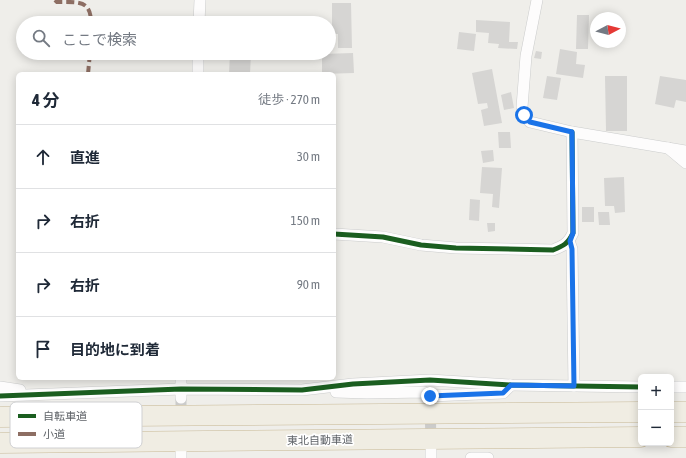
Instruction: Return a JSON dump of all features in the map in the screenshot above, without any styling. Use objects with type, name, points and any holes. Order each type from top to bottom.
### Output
[{"type":"highway","points":[[142,416],[638,412]]},
{"type":"highway","points":[[674,412],[686,412]]},
{"type":"highway","points":[[0,417],[10,417]]},
{"type":"highway","name":"東北自動車道","points":[[142,442],[638,437]]},
{"type":"highway","points":[[674,437],[686,437]]},
{"type":"highway","name":"東北自動車道","points":[[0,443],[10,443]]},
{"type":"street","points":[[199,16],[200,0]]},
{"type":"street","points":[[537,0],[526,56],[522,107],[524,115],[530,122],[572,132],[686,152]]},
{"type":"street","points":[[198,60],[198,72]]},
{"type":"street","points":[[336,234],[383,237],[421,245],[456,248],[553,250],[564,246],[570,241],[573,233],[572,132]]},
{"type":"street","points":[[668,148],[686,163]]},
{"type":"street","points":[[570,241],[572,249],[574,386]]},
{"type":"street","points":[[302,390],[353,384],[430,380],[511,385],[638,387]]},
{"type":"street","points":[[0,396],[181,388],[302,390],[367,393],[424,392],[430,398],[503,393],[511,385]]},
{"type":"street","points":[[0,387],[46,393]]},
{"type":"street","points":[[674,387],[686,387]]},
{"type":"street","points":[[472,458],[488,458]]},
{"type":"building","points":[[332,3],[351,3],[352,48],[338,48],[336,16],[332,16]]},
{"type":"building","points":[[577,15],[589,15],[588,49],[576,49]]},
{"type":"building","points":[[476,20],[510,22],[509,42],[518,42],[517,49],[498,48],[499,44],[488,43],[489,33],[476,32]]},
{"type":"building","points":[[459,32],[476,34],[474,51],[457,49]]},
{"type":"building","points":[[560,49],[577,52],[576,64],[585,65],[583,78],[556,74]]},
{"type":"building","points":[[536,51],[542,52],[541,59],[534,58]]},
{"type":"building","points":[[353,53],[354,73],[322,72],[322,60],[336,60],[336,54]]},
{"type":"building","points":[[230,60],[251,60],[250,72],[229,72]]},
{"type":"building","points":[[492,69],[502,123],[484,126],[481,110],[488,108],[487,103],[478,104],[472,73]]},
{"type":"building","points":[[547,76],[561,78],[557,100],[543,98]]},
{"type":"building","points":[[605,76],[627,76],[627,131],[606,131]]},
{"type":"building","points":[[660,76],[686,80],[686,102],[676,100],[674,108],[655,104]]},
{"type":"building","points":[[511,92],[514,108],[504,110],[501,95]]},
{"type":"building","points":[[498,132],[510,132],[511,148],[499,148]]},
{"type":"building","points":[[493,150],[494,161],[483,163],[481,151]]},
{"type":"building","points":[[482,167],[502,168],[499,208],[492,207],[493,194],[480,193]]},
{"type":"building","points":[[624,177],[625,212],[615,213],[614,206],[605,206],[604,178]]},
{"type":"building","points":[[470,199],[480,200],[479,221],[469,220]]},
{"type":"building","points":[[582,207],[594,207],[594,222],[582,222]]},
{"type":"building","points":[[598,212],[609,212],[610,225],[599,225]]},
{"type":"building","points":[[487,223],[495,223],[495,231],[488,232]]},
{"type":"tunnel","points":[[181,398],[181,447]]},
{"type":"tunnel","points":[[430,401],[431,443]]},
{"type":"marked path","points":[[55,0],[57,2],[82,4],[89,10],[90,16]]},
{"type":"marked path","points":[[88,72],[89,60]]},
{"type":"cycle path","points":[[336,234],[383,237],[421,245],[456,248],[557,249],[567,242],[573,233],[572,132]]},
{"type":"cycle path","points":[[0,396],[181,389],[302,390],[353,384],[430,380],[511,385],[638,387]]},
{"type":"route","points":[[430,396],[503,393],[511,385],[574,386],[572,249],[570,241],[573,233],[572,132],[530,122],[524,115]]}]
